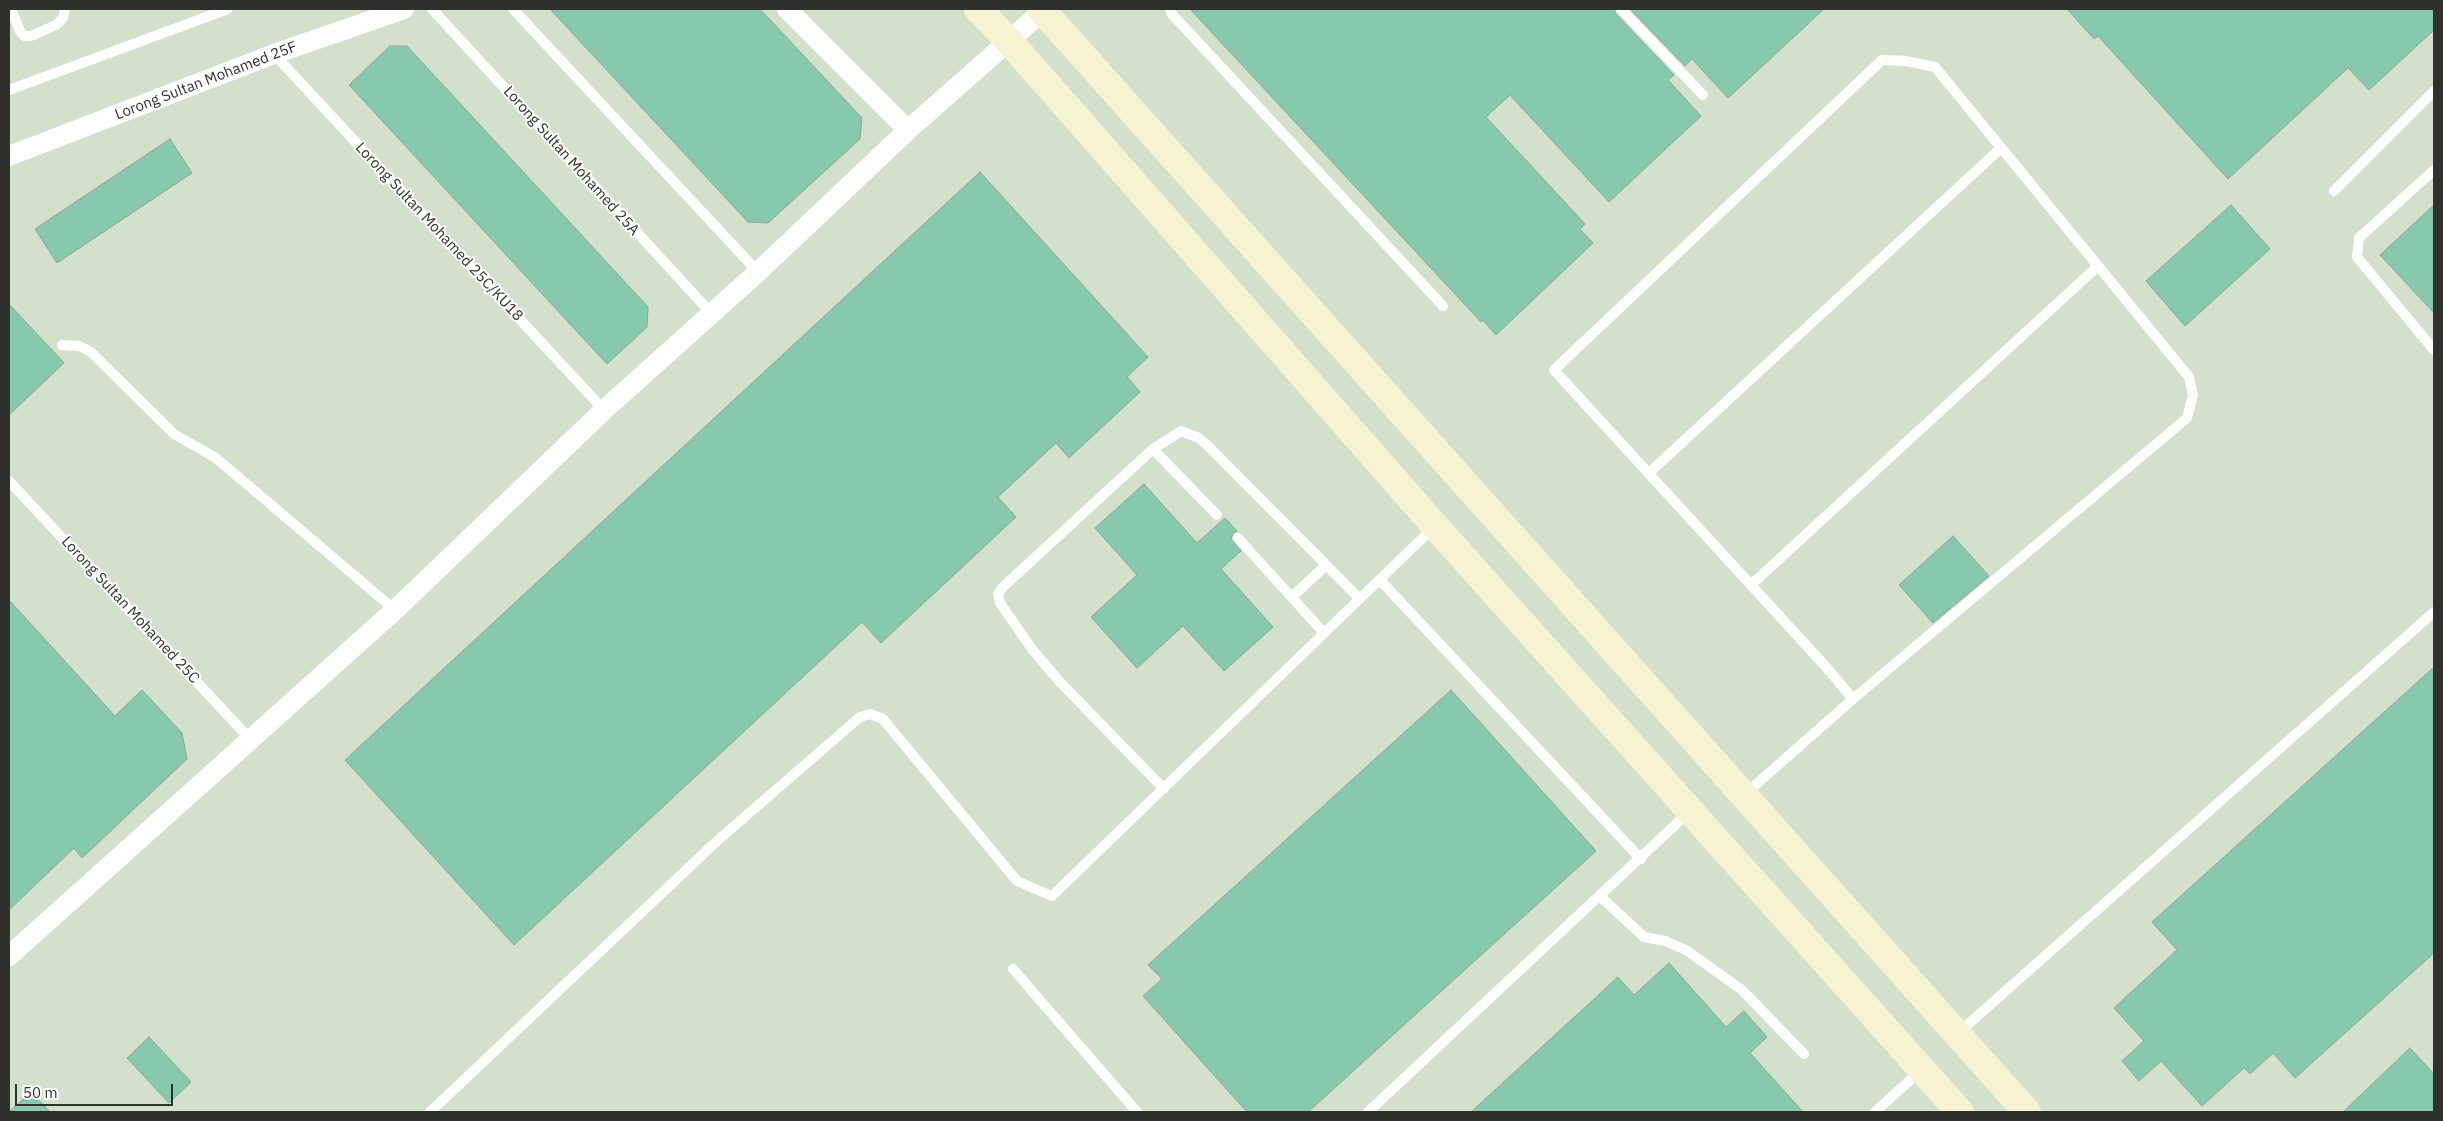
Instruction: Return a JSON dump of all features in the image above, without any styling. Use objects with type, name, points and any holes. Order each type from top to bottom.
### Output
[{"type":"street","name":"Lorong Sultan Mohamed 25F","points":[[9,156],[274,54],[404,9]]},
{"type":"street","points":[[787,9],[908,130]]},
{"type":"street","points":[[978,9],[1009,41],[1435,526],[1960,1112]]},
{"type":"street","points":[[9,956],[395,610],[604,410],[758,272],[908,130],[1043,9],[2026,1112]]},
{"type":"lane","points":[[11,9],[20,31],[24,36],[31,36],[56,24],[63,18],[65,9]]},
{"type":"lane","points":[[9,90],[228,9]]},
{"type":"lane","name":"Lorong Sultan Mohamed 25A","points":[[432,9],[711,314]]},
{"type":"lane","points":[[513,9],[758,272]]},
{"type":"lane","points":[[1170,9],[1177,20],[1443,306]]},
{"type":"lane","points":[[1621,9],[1703,95]]},
{"type":"lane","name":"Lorong Sultan Mohamed 25C/KU18","points":[[274,54],[604,410]]},
{"type":"lane","points":[[1743,796],[1852,699],[2187,418],[2194,395],[2188,377],[1935,67],[1906,60],[1882,60],[1554,370],[1751,585],[1852,699]]},
{"type":"lane","points":[[2334,191],[2434,91]]},
{"type":"lane","points":[[1649,474],[2001,148]]},
{"type":"lane","points":[[2434,170],[2359,238],[2357,257],[2434,350]]},
{"type":"lane","points":[[1751,585],[2098,266]]},
{"type":"lane","points":[[62,345],[79,346],[91,352],[174,434],[216,458],[395,610]]},
{"type":"lane","points":[[1164,789],[1059,681],[1032,649],[998,598],[1004,586],[1153,449],[1177,432],[1199,438],[1360,599]]},
{"type":"lane","points":[[1153,449],[1217,515]]},
{"type":"lane","name":"Lorong Sultan Mohamed 25C","points":[[9,481],[251,740]]},
{"type":"lane","points":[[430,1112],[717,841],[860,717],[870,714],[883,718],[1018,882],[1052,896],[1435,526]]},
{"type":"lane","points":[[1238,538],[1324,633]]},
{"type":"lane","points":[[1292,597],[1326,565]]},
{"type":"lane","points":[[1380,580],[1641,859]]},
{"type":"lane","points":[[1956,1034],[2434,612]]},
{"type":"lane","points":[[1368,1112],[1601,897],[1690,812]]},
{"type":"lane","points":[[1601,897],[1644,937],[1665,941],[1686,950],[1742,990],[1804,1054]]},
{"type":"lane","points":[[1013,969],[1137,1112]]},
{"type":"lane","points":[[1875,1112],[1921,1070]]},
{"type":"shaded area","points":[[9,9],[2434,9],[2434,1112],[9,1112]]},
{"type":"building","points":[[550,9],[760,9],[862,118],[860,139],[768,223],[748,222]]},
{"type":"building","points":[[1190,9],[1614,9],[1616,14],[1674,75],[1668,80],[1701,116],[1609,202],[1510,95],[1486,117],[1585,224],[1580,229],[1593,243],[1496,335],[1483,320],[1481,322]]},
{"type":"building","points":[[1630,9],[1824,9],[1728,98],[1692,59],[1685,66]]},
{"type":"building","points":[[2067,9],[2434,9],[2434,30],[2369,90],[2348,68],[2228,179],[2098,36],[2094,39]]},
{"type":"building","points":[[390,46],[407,46],[648,307],[647,327],[607,364],[349,85]]},
{"type":"building","points":[[170,139],[192,173],[57,263],[35,229]]},
{"type":"building","points":[[980,172],[1148,357],[1127,377],[1140,392],[1069,458],[1056,443],[998,497],[1016,517],[881,643],[862,622],[514,945],[345,760]]},
{"type":"building","points":[[2231,205],[2270,249],[2185,326],[2146,281]]},
{"type":"building","points":[[2434,205],[2434,313],[2380,255]]},
{"type":"building","points":[[9,304],[64,363],[9,415]]},
{"type":"building","points":[[1144,484],[1197,543],[1225,518],[1237,531],[1233,533],[1231,539],[1241,551],[1221,569],[1273,627],[1224,671],[1183,626],[1137,668],[1091,617],[1137,575],[1095,528]]},
{"type":"building","points":[[1953,536],[1989,576],[1933,623],[1899,585]]},
{"type":"building","points":[[9,600],[115,716],[142,690],[182,733],[187,759],[82,858],[74,848],[9,910]]},
{"type":"building","points":[[2434,667],[2434,953],[2295,1078],[2273,1053],[2250,1074],[2244,1068],[2202,1106],[2161,1061],[2139,1081],[2122,1061],[2144,1041],[2114,1008],[2177,950],[2152,922]]},
{"type":"building","points":[[1451,690],[1596,851],[1308,1112],[1247,1112],[1143,996],[1162,979],[1148,965]]},
{"type":"building","points":[[1669,963],[1726,1027],[1744,1011],[1767,1037],[1750,1053],[1803,1112],[1471,1112],[1618,977],[1634,995]]},
{"type":"building","points":[[149,1037],[191,1082],[169,1103],[127,1058]]},
{"type":"building","points":[[2410,1048],[2434,1074],[2434,1112],[2343,1112]]},
{"type":"building","points":[[31,1092],[50,1112],[9,1112]]}]
